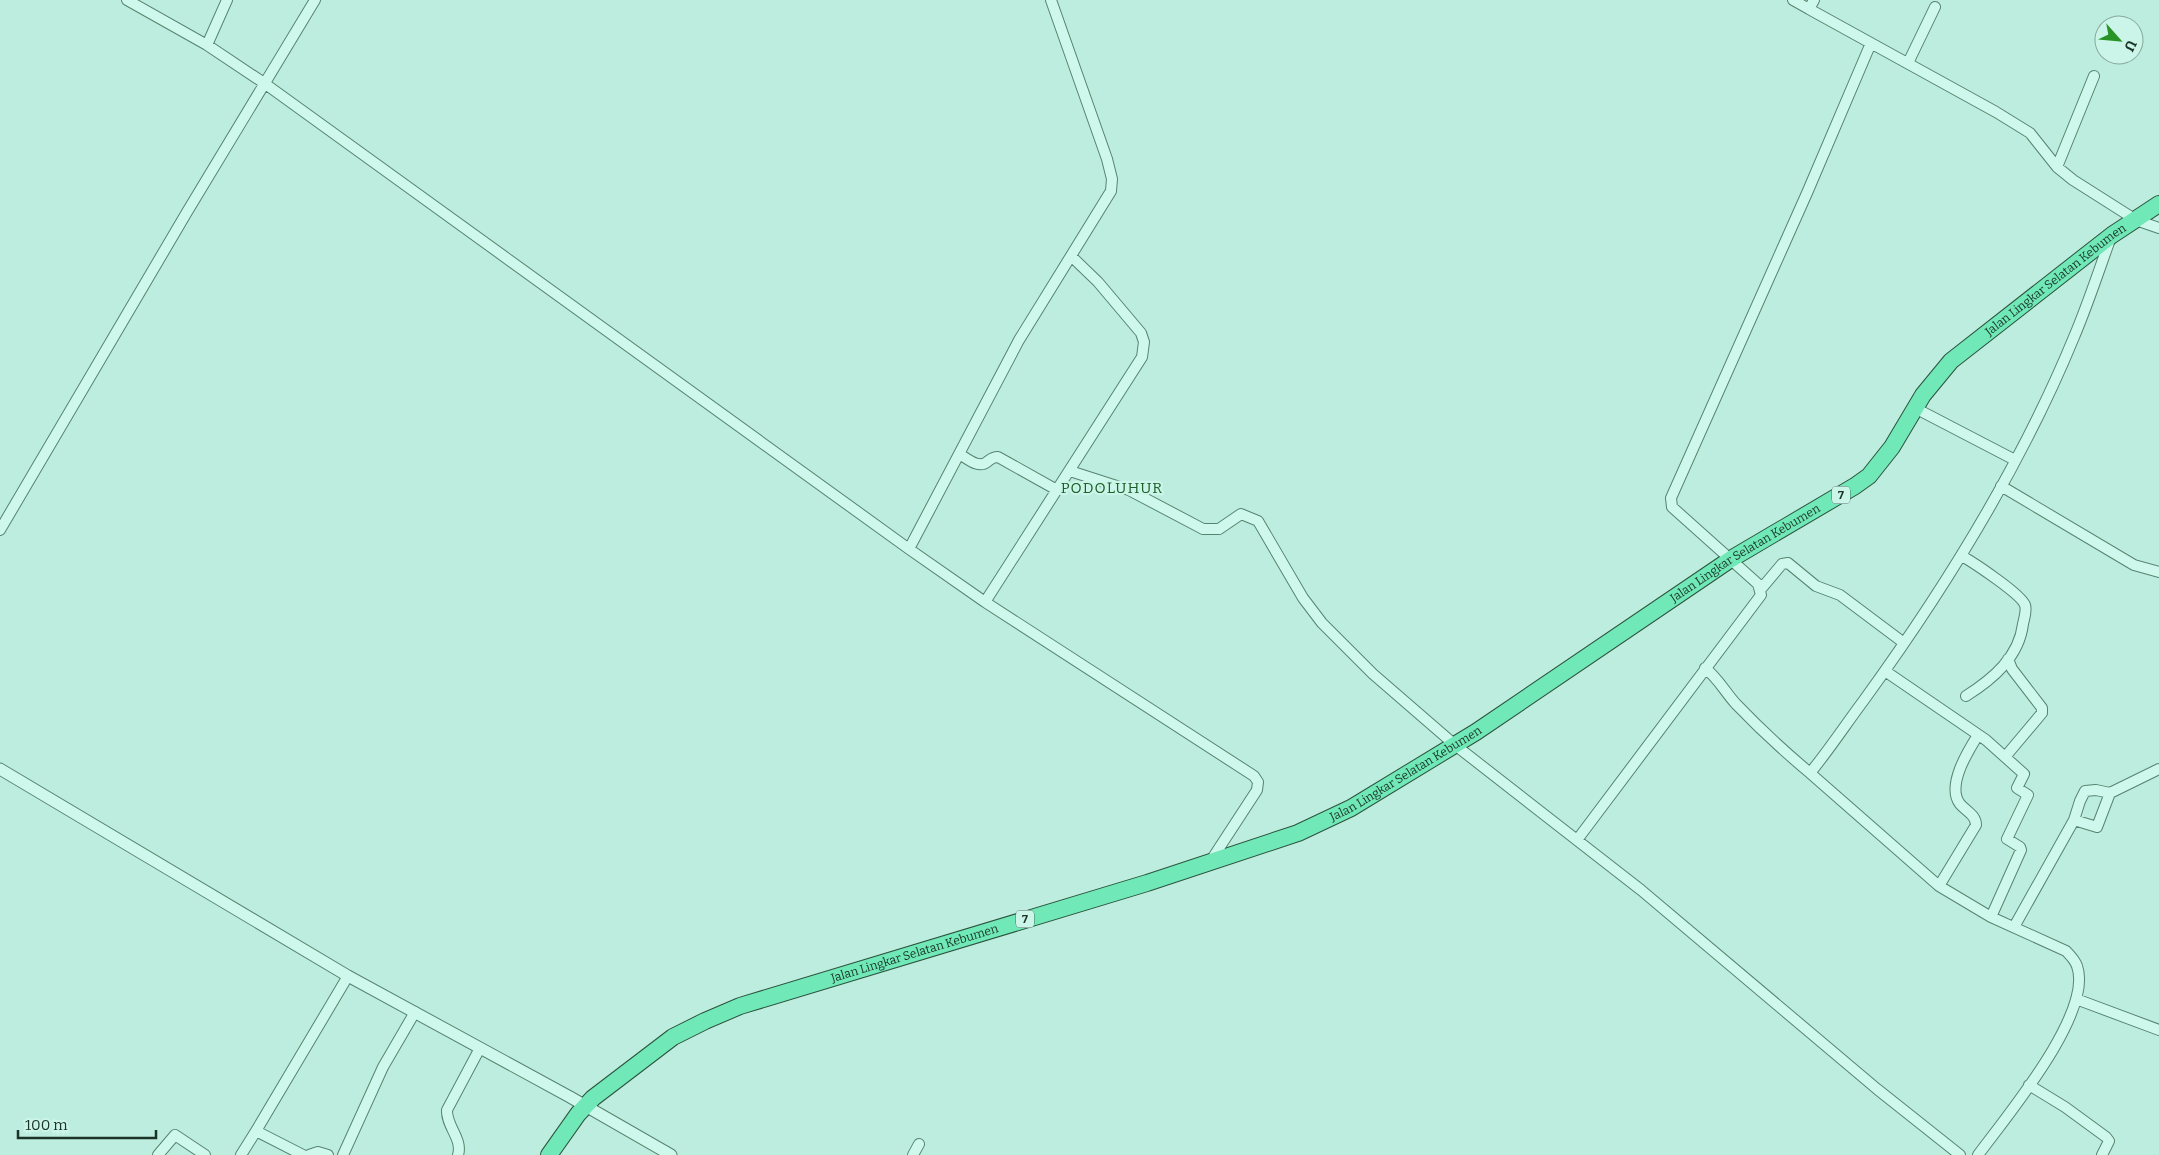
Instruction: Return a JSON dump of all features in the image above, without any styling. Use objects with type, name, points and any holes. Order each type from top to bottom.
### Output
[{"type":"highway","name":"Jalan Lingkar Selatan Kebumen","points":[[549,1155],[589,1102],[673,1037],[705,1021],[740,1006],[1210,863],[1298,833],[1350,808],[1476,732],[1731,560],[1869,476],[1892,447],[1923,395],[1951,361],[2112,235],[2159,204]]},
{"type":"street","points":[[128,0],[207,45],[264,83],[985,602],[1254,776],[1258,782],[1257,790],[1210,863]]},
{"type":"street","points":[[207,45],[227,0]]},
{"type":"street","points":[[0,530],[315,0]]},
{"type":"street","points":[[909,548],[1019,340],[1111,191],[1112,179],[1051,0]]},
{"type":"street","points":[[1793,0],[1811,5],[1871,42],[2030,133],[2057,167],[2090,192],[2136,220],[2159,228]]},
{"type":"street","points":[[1908,63],[1935,7]]},
{"type":"street","points":[[1761,589],[1758,584],[1672,507],[1671,498],[1807,194],[1871,42]]},
{"type":"street","points":[[2057,167],[2094,76]]},
{"type":"street","points":[[1810,773],[1885,671],[1962,556],[2015,460],[2074,337],[2112,235]]},
{"type":"street","points":[[985,602],[1140,361],[1144,349],[1142,333],[1098,282],[1071,256]]},
{"type":"street","points":[[1915,408],[2015,460]]},
{"type":"street","points":[[959,454],[978,465],[998,457],[1057,490]]},
{"type":"street","points":[[1070,471],[1129,490],[1202,529],[1219,529],[1241,514],[1258,521],[1303,598],[1322,623],[1372,674],[1457,744],[1581,836],[1641,890],[1877,1089],[1960,1155]]},
{"type":"street","points":[[2001,486],[2134,565],[2159,572]]},
{"type":"street","points":[[1962,556],[1992,576],[2025,606],[2021,640],[1999,672],[1966,696]]},
{"type":"street","points":[[1581,836],[1760,597],[1761,589],[1782,564],[1788,563],[1816,586],[1840,595],[1904,643]]},
{"type":"street","points":[[2005,757],[2042,714],[2042,708],[2012,669],[2008,659]]},
{"type":"street","points":[[1705,668],[1718,680],[1740,709],[1939,886],[1991,918],[2066,951],[2078,967],[2079,981],[2076,999],[2059,1041],[1978,1155]]},
{"type":"street","points":[[1885,671],[1978,735],[2024,774],[2016,788],[2028,796],[2007,838],[2022,850],[1991,918]]},
{"type":"street","points":[[1939,886],[1976,825],[1975,817],[1959,802],[1956,790],[1964,758],[1978,735]]},
{"type":"street","points":[[2014,928],[2074,820],[2085,791],[2096,790],[2110,793],[2159,768]]},
{"type":"street","points":[[0,769],[348,976],[480,1048],[589,1102],[671,1155]]},
{"type":"street","points":[[2074,820],[2097,827],[2110,793]]},
{"type":"street","points":[[241,1155],[348,976]]},
{"type":"street","points":[[2076,999],[2159,1030]]},
{"type":"street","points":[[343,1155],[383,1067],[415,1012]]},
{"type":"street","points":[[458,1155],[459,1144],[448,1120],[448,1110],[480,1048]]},
{"type":"street","points":[[2029,1085],[2065,1107],[2106,1137],[2109,1141],[2102,1155]]},
{"type":"street","points":[[256,1131],[303,1155]]},
{"type":"street","points":[[158,1155],[175,1135],[205,1155]]},
{"type":"street","points":[[913,1155],[919,1144]]},
{"type":"street","points":[[309,1155],[318,1152],[328,1155]]},
{"type":"district","name":"PODOLUHUR","points":[[1112,488]]}]
